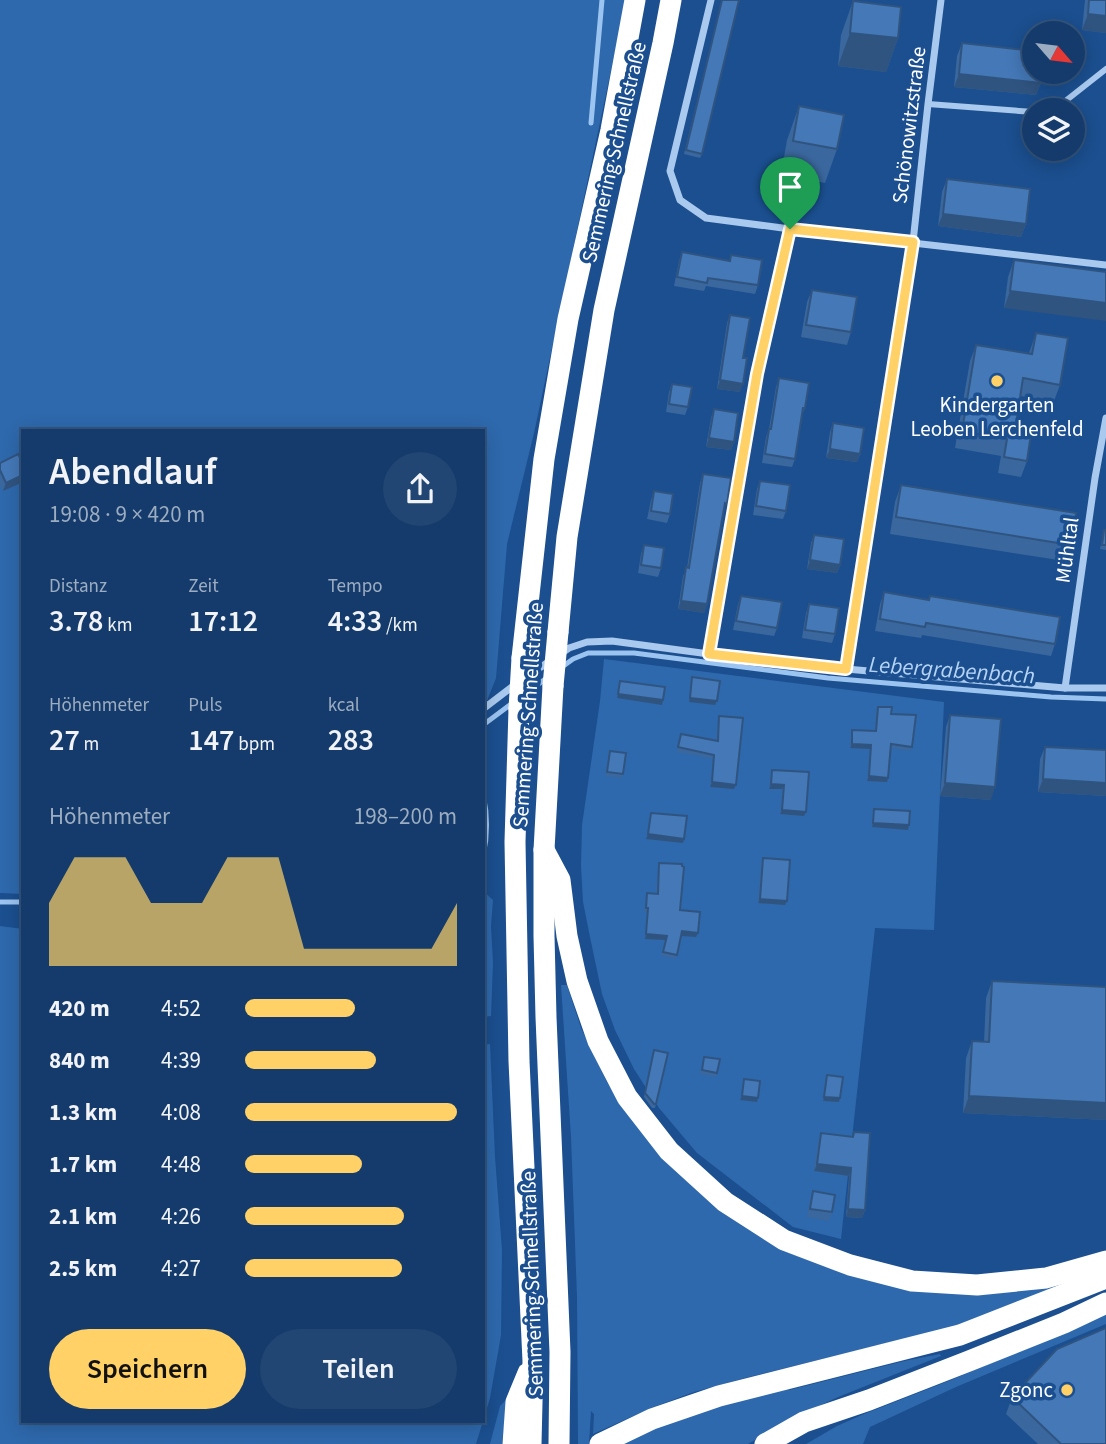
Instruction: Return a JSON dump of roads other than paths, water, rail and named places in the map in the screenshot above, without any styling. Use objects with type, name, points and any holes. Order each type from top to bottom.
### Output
[{"type":"highway","name":"Semmering Schnellstraße","points":[[531,1444],[533,1362],[519,1061],[515,856],[522,658],[544,459],[568,319],[611,130],[635,0]]},
{"type":"highway","name":"Semmering Schnellstraße","points":[[559,1444],[561,1352],[546,1017],[544,850],[553,686],[566,537],[604,310],[671,0]]},
{"type":"highway","points":[[544,850],[560,880],[567,936],[577,982],[598,1041],[627,1097],[669,1151],[725,1202],[784,1240],[850,1265],[912,1280],[977,1285],[1046,1278],[1106,1261]]},
{"type":"highway","points":[[600,1444],[652,1419],[719,1396],[960,1335],[1106,1278]]},
{"type":"highway","points":[[765,1444],[804,1422],[869,1400],[1064,1323],[1106,1303]]},
{"type":"highway","points":[[513,1444],[516,1402],[533,1362]]},
{"type":"highway","points":[[796,1444],[869,1400]]},
{"type":"street","points":[[711,0],[670,171],[680,200],[706,218],[1106,265]]},
{"type":"street","name":"Schönowitzstraße","points":[[846,669],[913,242],[941,0]]},
{"type":"street","points":[[1069,98],[1106,69]]},
{"type":"street","points":[[928,104],[1022,111]]},
{"type":"street","points":[[709,654],[757,374],[790,229]]},
{"type":"street","name":"Mühltal","points":[[1065,688],[1106,418]]},
{"type":"street","points":[[485,707],[513,685],[569,648],[579,643],[612,641],[846,669],[1065,688],[1106,688]]},
{"type":"waterway","points":[[591,123],[602,0]]},
{"type":"waterway","name":"Lebergrabenbach","points":[[562,667],[588,653],[634,653],[828,678],[1051,697],[1106,699]]},
{"type":"waterway","name":"Lebergrabenbach","points":[[525,694],[548,677]]},
{"type":"waterway","name":"Lebergrabenbach","points":[[485,724],[514,702]]},
{"type":"waterway","name":"Lebergrabenbach","points":[[485,805],[485,846]]},
{"type":"waterway","name":"Lebergrabenbach","points":[[0,902],[21,902]]},
{"type":"place","name":"Kindergarten Leoben Lerchenfeld","points":[[997,381]]},
{"type":"place","name":"Zgonc","points":[[1067,1390]]}]
